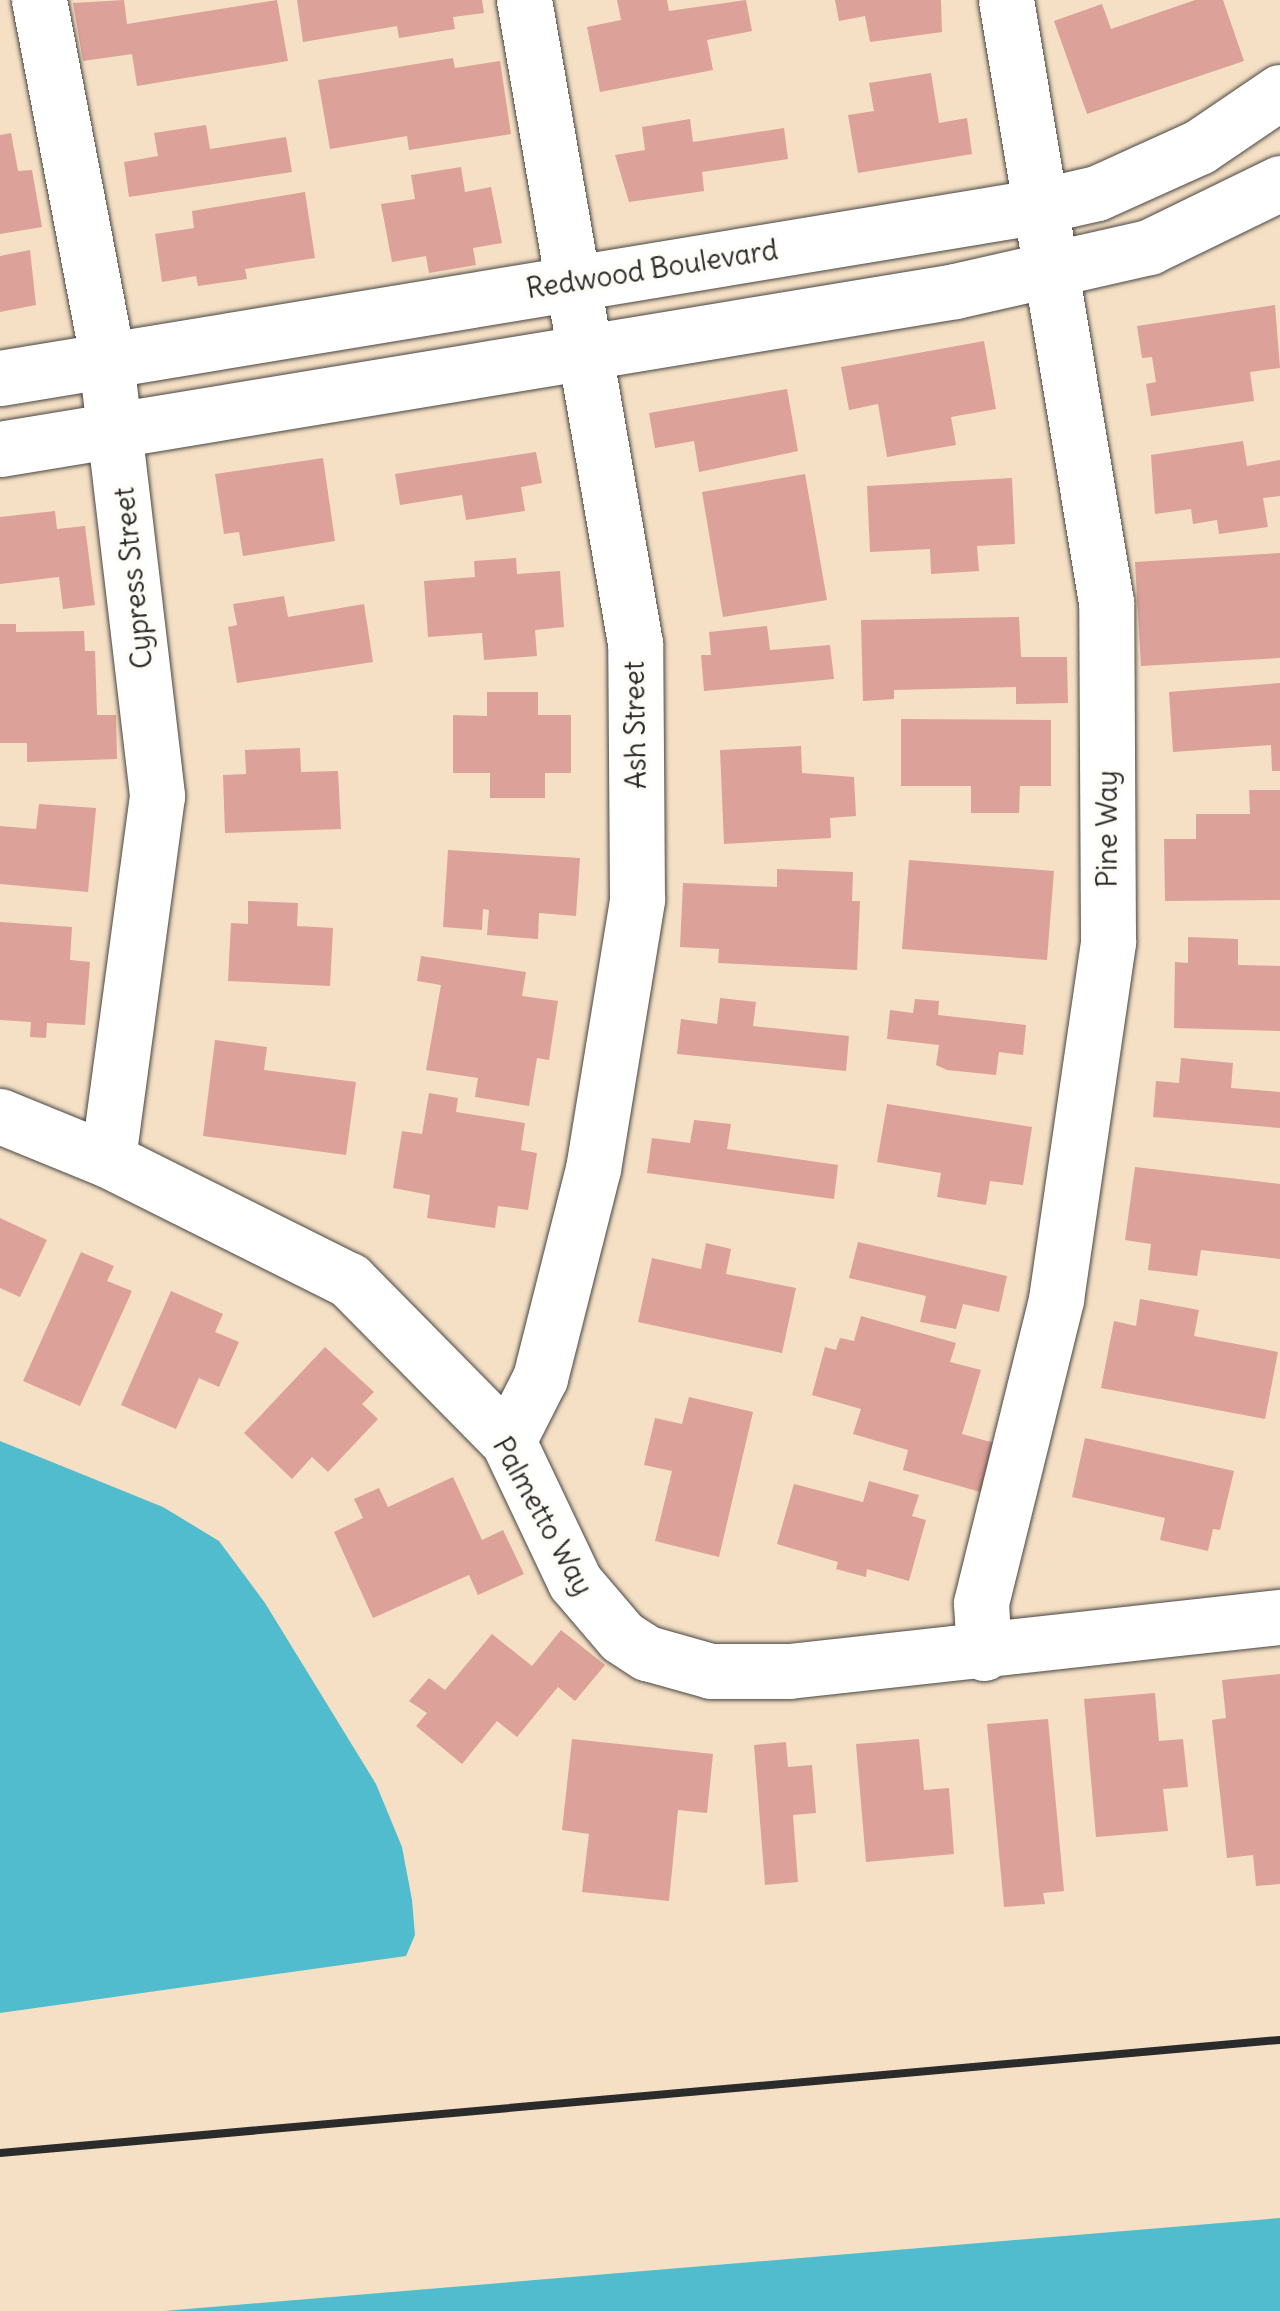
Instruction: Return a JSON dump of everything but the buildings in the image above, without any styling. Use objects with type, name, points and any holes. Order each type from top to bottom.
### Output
[{"type":"street","name":"Cypress Street","points":[[39,0],[106,359],[158,796],[108,1160]]},
{"type":"street","name":"Ash Street","points":[[508,1441],[540,1378],[593,1169],[637,900],[635,642],[577,282],[524,0]]},
{"type":"street","name":"Pine Way","points":[[984,1653],[981,1603],[1056,1299],[1108,942],[1106,602],[1006,0]]},
{"type":"street","name":"Redwood Boulevard","points":[[0,378],[1040,206],[1145,173],[1198,147],[1280,92]]},
{"type":"street","points":[[0,449],[1050,270],[1149,247],[1280,182]]},
{"type":"street","name":"Palmetto Way","points":[[0,1116],[108,1160],[349,1280],[508,1441],[575,1582],[622,1637],[647,1653],[711,1671],[743,1672],[984,1653],[1280,1617]]},
{"type":"water","points":[[0,1441],[163,1507],[219,1541],[265,1603],[376,1784],[402,1847],[412,1900],[415,1935],[406,1956],[0,2013]]},
{"type":"water","points":[[1280,2218],[1280,2311],[164,2311]]},
{"type":"railway","points":[[0,2153],[1280,2040]]}]
